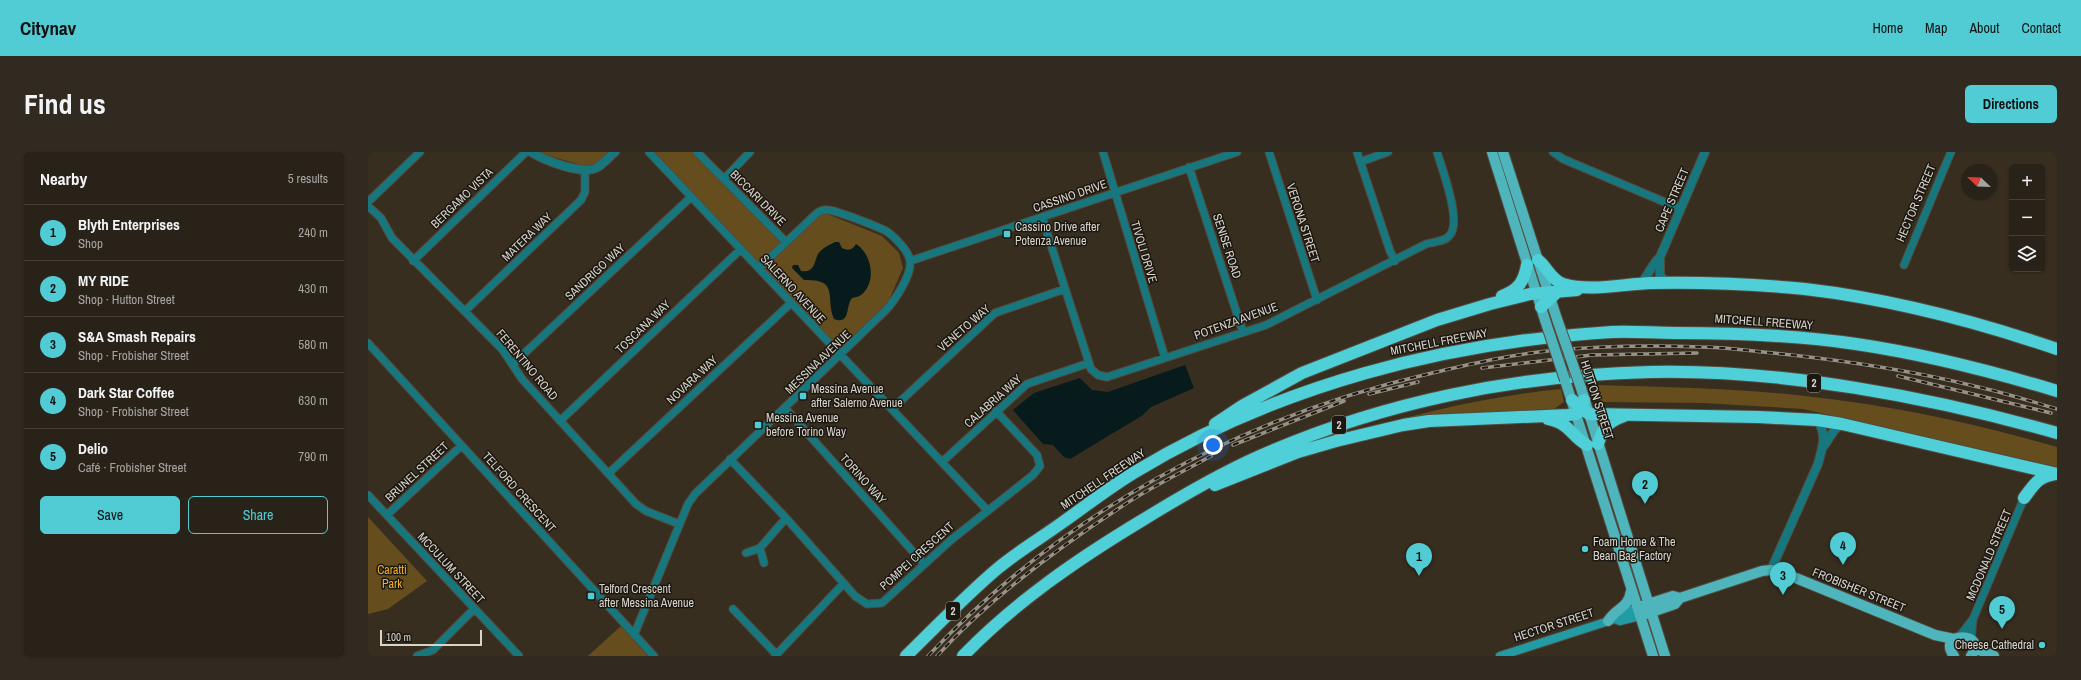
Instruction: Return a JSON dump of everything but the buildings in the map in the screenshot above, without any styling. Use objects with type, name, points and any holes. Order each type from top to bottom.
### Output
[{"type":"highway","points":[[1490,304],[1494,298],[1518,288],[1532,262],[1545,265],[1552,277],[1562,284],[1587,287],[1641,283],[1718,283],[1805,290],[1883,301],[1996,328],[2057,348]]},
{"type":"highway","points":[[1174,451],[1242,406],[1302,373],[1437,320],[1490,304],[1548,298],[1587,287]]},
{"type":"highway","name":"MITCHELL FREEWAY","points":[[906,656],[998,568],[1134,472],[1174,451],[1275,404],[1333,383],[1406,361],[1451,352],[1518,342],[1615,332],[1745,334],[1853,343],[1963,364],[2057,391]]},
{"type":"highway","name":"2","points":[[963,656],[1022,603],[1058,575],[1169,504],[1219,476],[1259,456],[1343,424],[1408,405],[1466,392],[1566,377],[1653,372],[1788,380],[1856,389],[1925,401],[2006,419],[2057,433]]},
{"type":"highway","points":[[1570,394],[1583,412]]},
{"type":"highway","points":[[1169,504],[1298,452],[1379,430],[1429,421],[1539,418],[1583,412],[1758,416],[1817,420],[1842,424],[2056,474]]},
{"type":"highway","points":[[1539,418],[1563,424],[1579,440],[1592,444],[1605,425],[1610,421],[1631,413]]},
{"type":"highway","points":[[2020,465],[2028,477],[2024,498]]},
{"type":"highway","points":[[2024,498],[2043,476],[2056,474]]},
{"type":"main road","name":"HUTTON STREET","points":[[1492,152],[1532,262],[1557,319],[1580,388],[1583,412],[1631,590],[1653,656]]},
{"type":"main road","name":"HUTTON STREET","points":[[1503,152],[1532,262]]},
{"type":"main road","name":"HUTTON STREET","points":[[1548,298],[1545,320],[1570,394]]},
{"type":"main road","name":"HUTTON STREET","points":[[1592,444],[1636,566],[1665,656]]},
{"type":"main road","points":[[1636,566],[1645,576],[1650,589],[1654,594],[1664,598]]},
{"type":"main road","name":"HECTOR STREET","points":[[1500,656],[1612,620],[1620,621],[1650,608],[1674,604],[1680,598],[1762,571],[1771,570]]},
{"type":"main road","name":"FROBISHER STREET","points":[[1771,570],[1786,574],[1935,635],[1954,648],[1965,636],[1972,651],[1994,656]]},
{"type":"main road","points":[[1612,620],[1614,613],[1625,606],[1630,600],[1631,590]]},
{"type":"main road","name":"HECTOR STREET","points":[[1650,608],[1664,598],[1673,596],[1680,598]]},
{"type":"street","points":[[368,202],[420,152]]},
{"type":"street","name":"BERGAMO VISTA","points":[[413,261],[526,152]]},
{"type":"street","points":[[531,152],[538,157],[585,171],[596,168],[615,152]]},
{"type":"street","name":"SALERNO AVENUE","points":[[649,152],[988,511]]},
{"type":"street","name":"BICCARI DRIVE","points":[[697,152],[786,242]]},
{"type":"street","points":[[724,179],[750,152]]},
{"type":"street","name":"TIVOLI DRIVE","points":[[1103,152],[1165,358]]},
{"type":"street","name":"CASSINO DRIVE","points":[[910,261],[1237,152]]},
{"type":"street","name":"VERONA STREET","points":[[1269,152],[1317,300]]},
{"type":"street","points":[[1357,152],[1390,251],[1395,261]]},
{"type":"street","points":[[1360,162],[1388,152]]},
{"type":"street","name":"POTENZA AVENUE","points":[[1042,217],[1091,369],[1098,375],[1107,377],[1266,325],[1426,244],[1449,237],[1453,231],[1452,202],[1437,152]]},
{"type":"street","points":[[1553,152],[1563,159],[1681,209]]},
{"type":"street","name":"CAPE STREET","points":[[1668,283],[1660,276],[1660,257],[1705,152]]},
{"type":"street","name":"HECTOR STREET","points":[[1904,265],[1952,152]]},
{"type":"street","name":"SENISE ROAD","points":[[1189,168],[1244,332]]},
{"type":"street","name":"MATERA WAY","points":[[465,312],[582,200],[585,192],[585,171]]},
{"type":"street","name":"SANDRIGO WAY","points":[[513,364],[691,197]]},
{"type":"street","name":"FERENTINO ROAD","points":[[368,206],[381,218],[392,238],[413,261],[502,349],[522,379],[636,504],[646,511],[679,524]]},
{"type":"street","points":[[759,268],[817,213],[829,209],[886,231],[908,253],[910,261]]},
{"type":"street","name":"TOSCANA WAY","points":[[560,421],[741,249]]},
{"type":"street","name":"CAPE STREET","points":[[1641,283],[1648,276],[1653,263],[1660,257]]},
{"type":"street","name":"MESSINA AVENUE","points":[[634,635],[679,524],[694,494],[841,355],[895,300],[908,274],[910,261]]},
{"type":"street","name":"VENETO WAY","points":[[892,409],[995,313],[1065,289]]},
{"type":"street","name":"NOVARA WAY","points":[[609,473],[791,303]]},
{"type":"street","name":"TELFORD CRESCENT","points":[[368,343],[654,656]]},
{"type":"street","name":"CALABRIA WAY","points":[[942,462],[1027,384],[1089,363]]},
{"type":"street","name":"TORINO WAY","points":[[786,408],[924,564]]},
{"type":"street","name":"POMPEI CRESCENT","points":[[730,459],[786,518],[855,596],[867,604],[882,603],[924,564],[1034,475],[1040,466],[1037,455],[996,411]]},
{"type":"street","points":[[1771,570],[1818,464],[1823,447],[1823,429],[1817,420]]},
{"type":"street","points":[[1823,447],[1828,442],[1832,432],[1842,424]]},
{"type":"street","name":"BRUNEL STREET","points":[[387,516],[461,446]]},
{"type":"street","name":"MCCULUM STREET","points":[[368,495],[518,656]]},
{"type":"street","name":"MCDONALD STREET","points":[[1954,648],[1973,619],[2024,498]]},
{"type":"street","points":[[746,553],[760,548],[786,518]]},
{"type":"street","points":[[760,548],[764,562]]},
{"type":"street","points":[[733,609],[776,655],[844,583]]},
{"type":"street","points":[[417,656],[433,650],[474,609]]},
{"type":"street","name":"MCDONALD STREET","points":[[1972,651],[1973,619]]},
{"type":"green space","points":[[537,152],[609,152],[595,164],[587,167]]},
{"type":"green space","points":[[651,152],[695,152],[781,243],[757,266]]},
{"type":"green space","points":[[825,213],[882,236],[899,253],[903,268],[887,305],[839,353],[760,269],[808,224]]},
{"type":"green space","points":[[1595,385],[1752,391],[1869,404],[1995,430],[2057,447],[2057,467],[1803,409],[1703,403],[1601,402]]},
{"type":"green space","points":[[1561,389],[1564,402],[1554,409],[1439,415],[1387,425],[1386,423],[1473,402]]},
{"type":"green space","name":"Caratti Park","points":[[368,517],[427,581],[388,609],[368,614]]},
{"type":"green space","points":[[621,626],[648,656],[588,656]]},
{"type":"shaded area","points":[[835,242],[839,242],[842,248],[846,249],[852,249],[856,244],[866,254],[869,261],[871,276],[866,289],[861,295],[852,298],[847,314],[843,320],[834,319],[827,286],[815,280],[804,280],[792,268],[793,265],[798,265],[801,271],[811,270],[820,251]]},
{"type":"shaded area","points":[[1185,365],[1194,388],[1151,407],[1143,415],[1070,459],[1064,457],[1053,445],[1043,444],[1013,410],[1034,393],[1080,378],[1092,390],[1108,392]]},
{"type":"railway","points":[[928,656],[980,605],[1036,558],[1095,516],[1157,478],[1222,445],[1289,417],[1357,393],[1428,374],[1473,364],[1533,353],[1586,348],[1644,346],[1724,348],[1869,365],[1984,388],[2057,409]]},
{"type":"railway","points":[[1482,368],[1592,355],[1697,353]]},
{"type":"railway","points":[[1898,376],[2051,413]]},
{"type":"railway","points":[[1369,394],[1418,382]]},
{"type":"railway","points":[[1233,445],[1344,401]]},
{"type":"railway","points":[[937,656],[979,614],[1001,595],[1072,540],[1132,500],[1211,456]]},
{"type":"place","name":"Cassino Drive after Potenza Avenue","points":[[1007,234]]},
{"type":"place","name":"Messina Avenue after Salerno Avenue","points":[[803,396]]},
{"type":"place","name":"Messina Avenue before Torino Way","points":[[758,425]]},
{"type":"place","name":"MY RIDE","points":[[1645,504]]},
{"type":"place","name":"Foam Home & The Bean Bag Factory","points":[[1585,549]]},
{"type":"place","name":"Dark Star Coffee","points":[[1843,565]]},
{"type":"place","name":"Blyth Enterprises","points":[[1419,576]]},
{"type":"place","name":"S&A Smash Repairs","points":[[1783,595]]},
{"type":"place","name":"Telford Crescent after Messina Avenue","points":[[591,596]]},
{"type":"place","name":"Delio","points":[[2002,629]]},
{"type":"place","name":"Cheese Cathedral","points":[[2042,645]]}]
